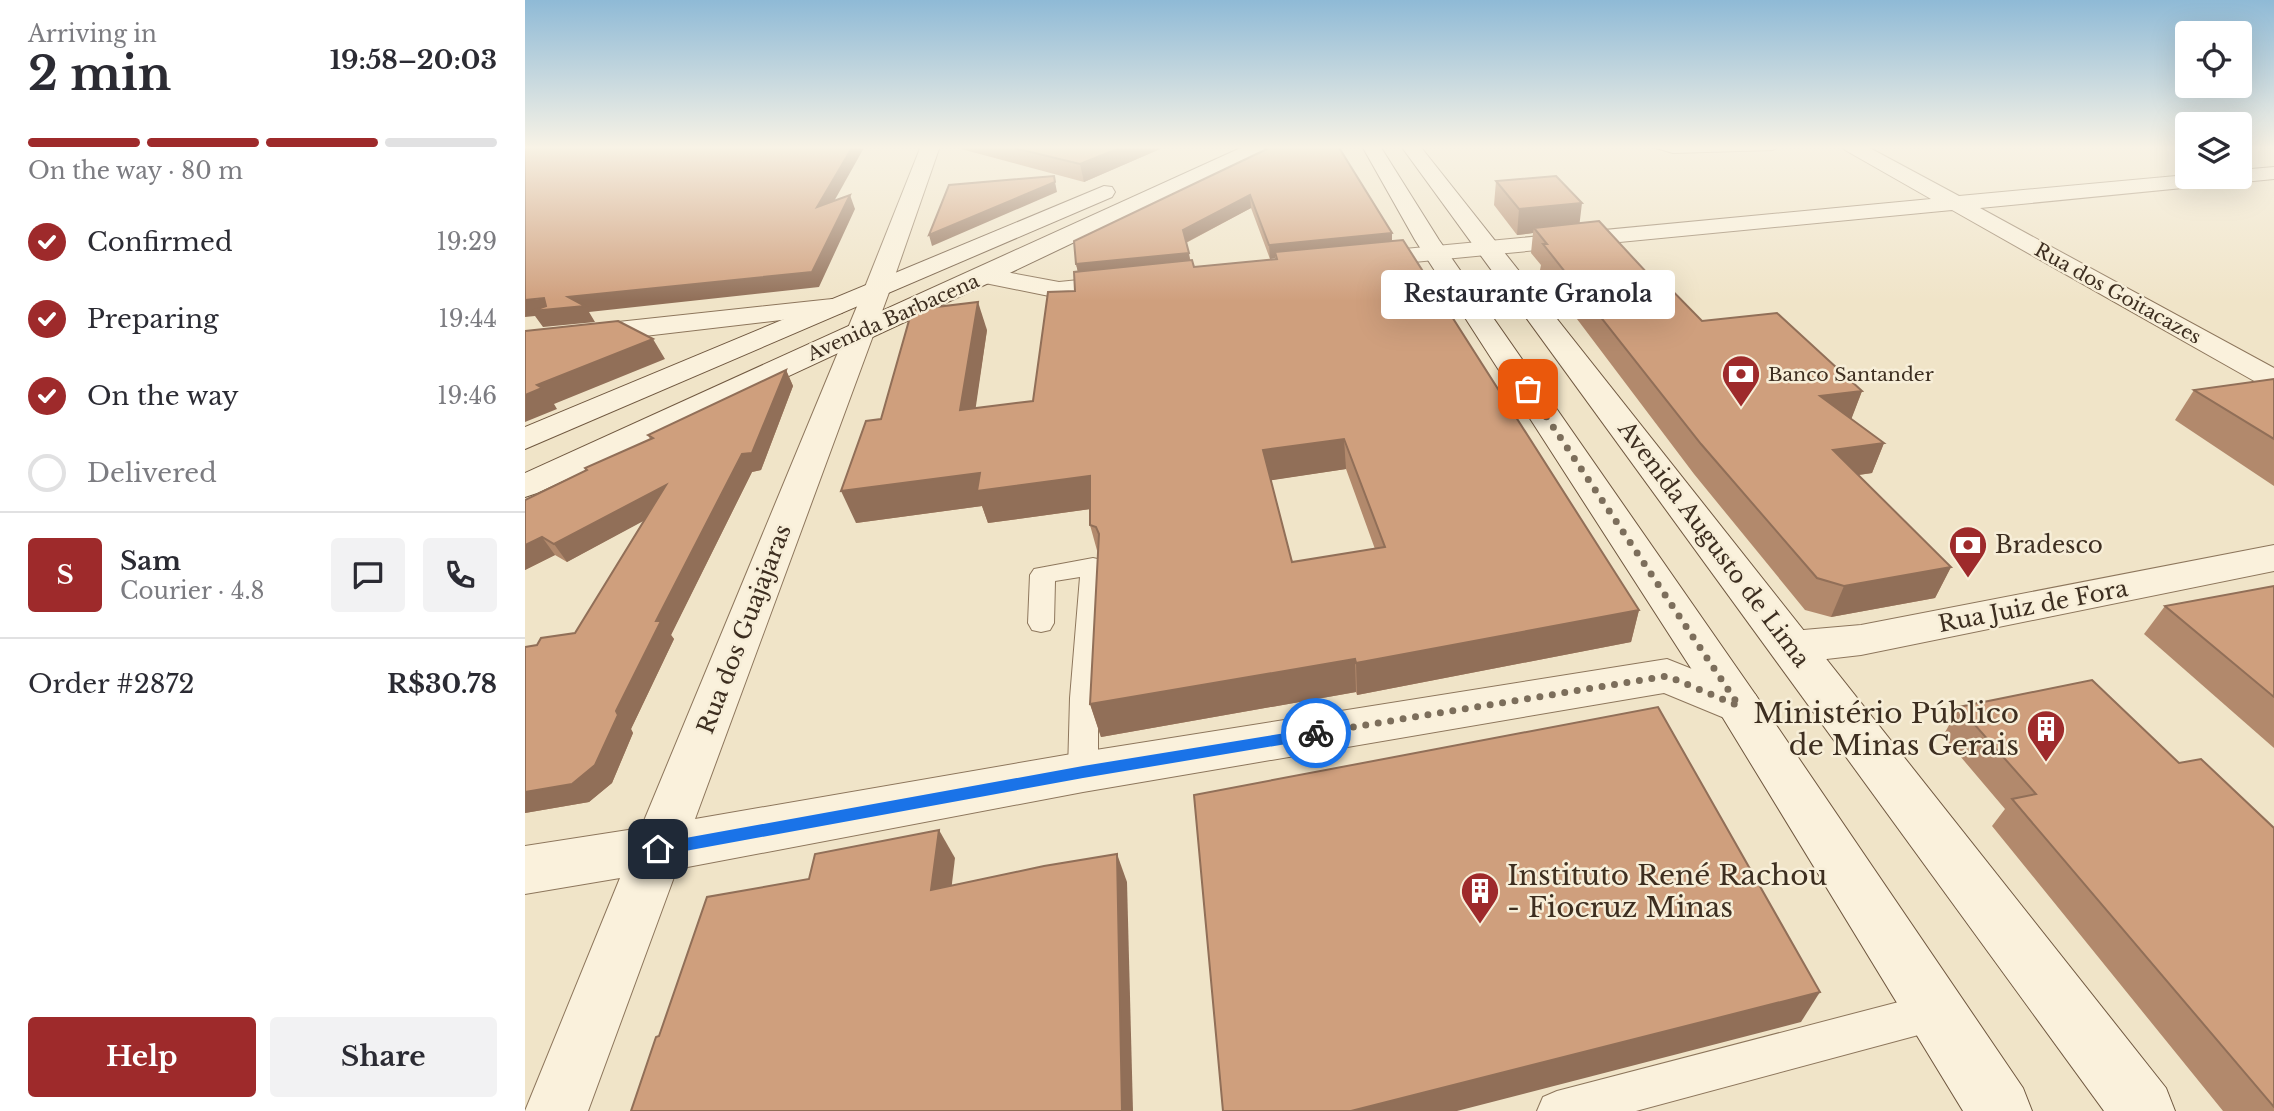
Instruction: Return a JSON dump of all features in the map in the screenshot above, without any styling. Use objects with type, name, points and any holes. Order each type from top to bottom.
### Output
[{"type":"street","name":"Rua dos Guajajaras","points":[[556,1111],[658,849],[845,320],[878,287],[911,198]]},
{"type":"street","name":"Avenida Barbacena","points":[[878,287],[1090,198]]},
{"type":"street","name":"Avenida Barbacena","points":[[525,439],[845,320],[984,276],[1150,198]]},
{"type":"street","points":[[1402,198],[1427,240],[1739,706],[2000,1111]]},
{"type":"street","name":"Avenida Augusto de Lima","points":[[1449,198],[2143,1111]]},
{"type":"street","name":"Rua dos Goitacazes","points":[[1946,198],[2274,380]]},
{"type":"street","points":[[1335,262],[1989,198]]},
{"type":"street","points":[[984,276],[1059,290],[1156,280]]},
{"type":"street","name":"Avenida Barbacena","points":[[525,485],[845,320]]},
{"type":"street","points":[[525,341],[845,320]]},
{"type":"street","name":"Rua Juiz de Fora","points":[[1792,647],[1861,640],[2274,558]]},
{"type":"street","points":[[525,870],[658,849],[1083,772],[1667,676],[1739,706]]},
{"type":"lane","points":[[1041,624],[1043,575],[1093,566],[1084,698],[1083,772]]},
{"type":"lane","points":[[1557,1111],[1937,1011]]},
{"type":"building","points":[[525,198],[822,198],[817,207],[849,198],[812,272],[568,297],[585,306],[532,311],[546,306],[544,298],[525,300]]},
{"type":"building","points":[[944,198],[1017,198],[929,235]]},
{"type":"building","points":[[1165,198],[1245,198],[1183,230],[1189,253],[1076,264],[1074,241]]},
{"type":"building","points":[[1251,198],[1370,198],[1392,233],[1269,245]]},
{"type":"building","points":[[1510,198],[1577,198],[1582,203],[1519,209]]},
{"type":"building","points":[[1599,221],[1648,274],[1655,273],[1702,321],[1777,313],[1862,391],[1820,396],[1884,443],[1833,450],[1951,567],[1844,586],[1817,578],[1701,444],[1543,244],[1547,244],[1534,228]]},
{"type":"building","points":[[1403,240],[1639,610],[1356,663],[1355,659],[1090,704],[1099,534],[1096,527],[1090,525],[1090,476],[977,491],[980,473],[841,491],[866,421],[881,419],[912,310],[978,302],[960,410],[1033,401],[1048,292],[1075,291],[1074,272],[1192,260],[1194,267],[1277,259],[1275,252]],"holes":[[[1344,439],[1385,547],[1292,562],[1263,450]]]},
{"type":"building","points":[[618,321],[653,339],[537,385],[542,388],[525,395],[525,331]]},
{"type":"building","points":[[786,370],[752,453],[742,454],[656,621],[661,621],[616,711],[618,715],[595,765],[572,784],[525,792],[525,647],[537,645],[541,638],[575,633],[666,485],[554,544],[542,537],[525,545],[525,500],[587,470],[585,468],[653,438],[648,435]]},
{"type":"building","points":[[2274,379],[2274,439],[2194,390]]},
{"type":"building","points":[[2274,586],[2274,697],[2165,606]]},
{"type":"building","points":[[2092,680],[2179,763],[2201,759],[2274,828],[2274,1107],[2012,799],[2036,794],[1959,707]]},
{"type":"building","name":"Instituto René Rachou - Fiocruz Minas","points":[[1658,707],[1820,992],[1351,1111],[1223,1111],[1194,795]]},
{"type":"building","points":[[939,830],[931,890],[1117,854],[1122,1111],[631,1111],[707,897],[809,879],[815,854]]},
{"type":"way so far","points":[[1316,733],[1667,676],[1739,706],[1528,389]]},
{"type":"place","name":"Restaurante Granola","points":[[1528,389]]},
{"type":"place","name":"Banco Santander","points":[[1741,408]]},
{"type":"place","name":"Bradesco","points":[[1968,579]]},
{"type":"place","name":"Ministério Público de Minas Gerais","points":[[2046,763]]},
{"type":"place","name":"Instituto René Rachou - Fiocruz Minas","points":[[1480,925]]},
{"type":"route","points":[[658,849],[1316,733]]}]
